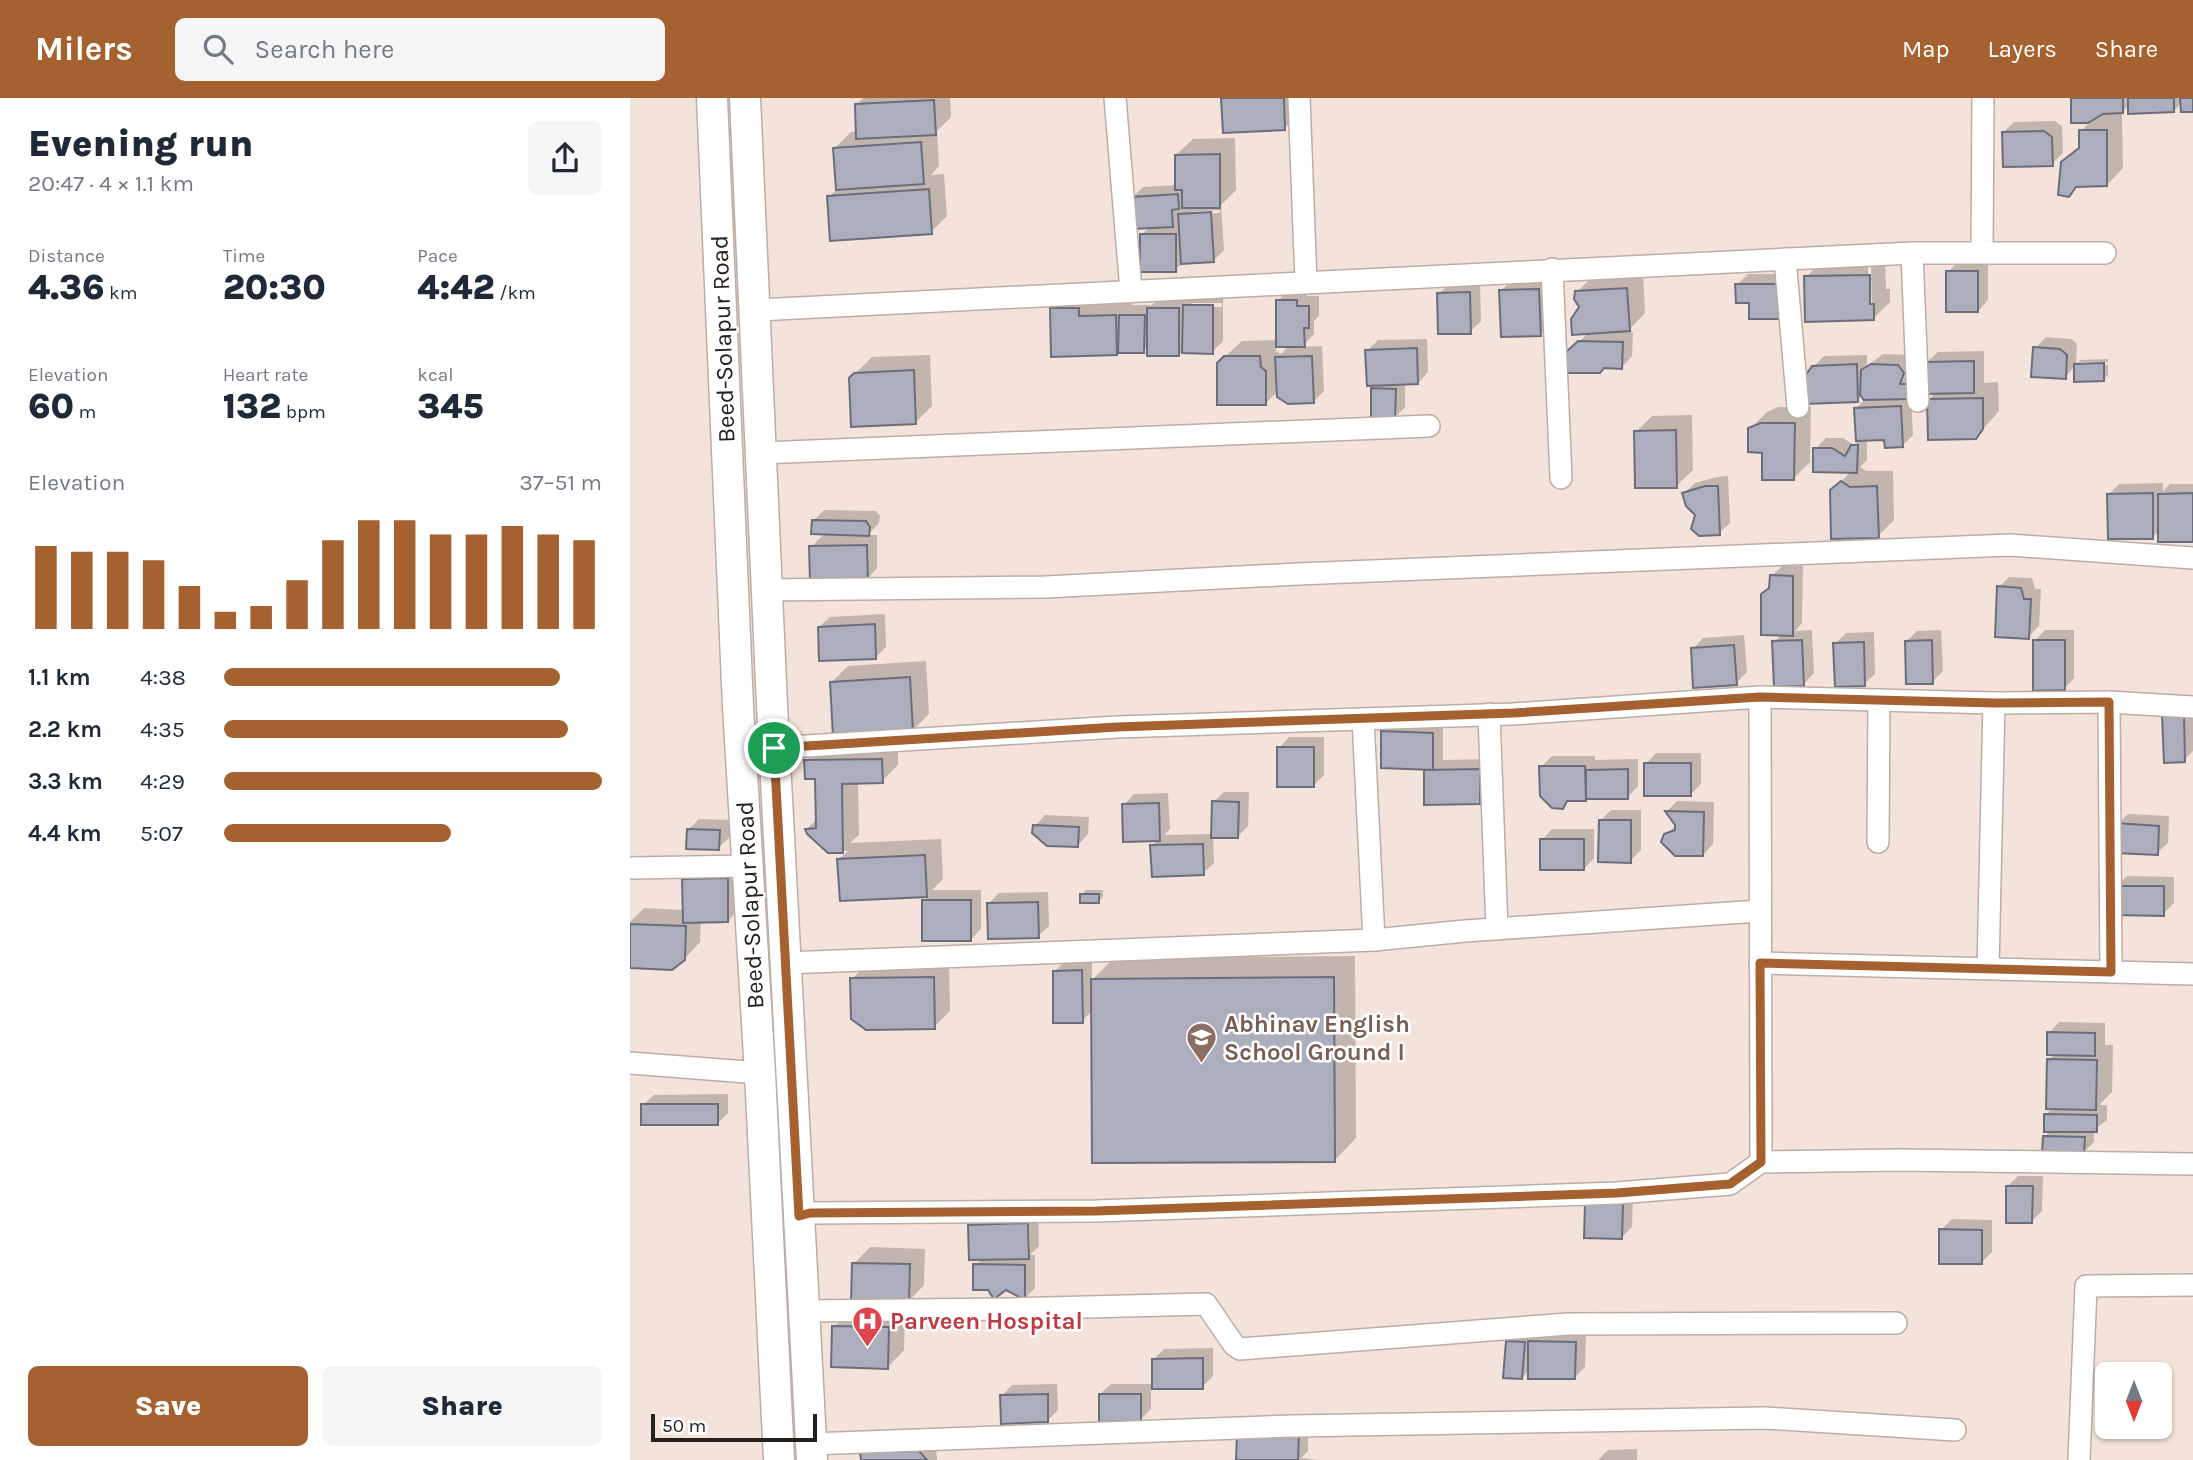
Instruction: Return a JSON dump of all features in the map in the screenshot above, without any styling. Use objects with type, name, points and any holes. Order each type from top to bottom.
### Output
[{"type":"main road","name":"Beed-Solapur Road","points":[[712,98],[738,693],[761,1073],[779,1460]]},
{"type":"main road","name":"Beed-Solapur Road","points":[[745,98],[774,748],[811,1452]]},
{"type":"street","points":[[1115,98],[1131,291]]},
{"type":"street","points":[[1299,98],[1306,282]]},
{"type":"street","points":[[1982,251],[1983,98]]},
{"type":"street","points":[[755,310],[1912,253],[2105,253]]},
{"type":"street","points":[[1912,253],[1918,401]]},
{"type":"street","points":[[1785,259],[1798,407]]},
{"type":"street","points":[[1552,269],[1561,478]]},
{"type":"street","points":[[761,453],[1429,426]]},
{"type":"street","points":[[767,590],[1046,587],[1381,570],[2010,545],[2193,558]]},
{"type":"street","points":[[774,748],[1117,727],[1489,714],[1760,697],[1994,703],[2109,702],[2193,707]]},
{"type":"street","points":[[1760,697],[1761,1162]]},
{"type":"street","points":[[1878,842],[1879,700]]},
{"type":"street","points":[[2109,702],[2111,972]]},
{"type":"street","points":[[1988,968],[1994,703]]},
{"type":"street","points":[[1489,714],[1497,929]]},
{"type":"street","points":[[1363,719],[1374,940]]},
{"type":"street","points":[[630,868],[748,866]]},
{"type":"street","points":[[786,963],[1374,940],[1759,911]]},
{"type":"street","points":[[1760,963],[2193,974]]},
{"type":"street","points":[[630,1063],[761,1073]]},
{"type":"street","points":[[799,1216],[810,1213],[1096,1211],[1617,1193],[1730,1184],[1761,1162],[1898,1160],[2193,1164]]},
{"type":"street","points":[[2079,1460],[2086,1286],[2193,1285]]},
{"type":"street","points":[[804,1311],[1206,1304],[1234,1345],[1240,1349],[1568,1324],[1896,1323]]},
{"type":"street","points":[[811,1452],[1293,1426],[1765,1418],[1955,1430]]},
{"type":"building","points":[[1221,98],[1284,98],[1285,130],[1223,133]]},
{"type":"building","points":[[2071,98],[2123,98],[2123,113],[2103,114],[2088,123],[2071,123]]},
{"type":"building","points":[[2128,98],[2174,98],[2174,112],[2128,114]]},
{"type":"building","points":[[2180,98],[2193,98],[2193,112],[2181,112]]},
{"type":"building","points":[[934,100],[936,135],[856,139],[855,104]]},
{"type":"building","points":[[2079,130],[2107,130],[2107,186],[2076,187],[2069,197],[2058,195],[2061,162],[2079,148]]},
{"type":"building","points":[[2044,131],[2052,137],[2053,166],[2003,167],[2002,132]]},
{"type":"building","points":[[921,142],[924,184],[836,190],[833,148]]},
{"type":"building","points":[[1220,154],[1220,208],[1182,208],[1182,190],[1175,190],[1175,155]]},
{"type":"building","points":[[929,189],[932,234],[830,241],[827,196]]},
{"type":"building","points":[[1178,194],[1179,209],[1172,210],[1173,227],[1133,229],[1131,197]]},
{"type":"building","points":[[1211,212],[1214,262],[1181,264],[1178,214]]},
{"type":"building","points":[[1140,234],[1176,234],[1176,272],[1140,272]]},
{"type":"building","points":[[1946,271],[1978,271],[1978,312],[1946,312]]},
{"type":"building","points":[[1870,275],[1870,304],[1874,304],[1874,320],[1805,322],[1804,276]]},
{"type":"building","points":[[1735,284],[1781,284],[1781,319],[1749,319],[1749,303],[1736,303]]},
{"type":"building","points":[[1627,288],[1630,331],[1572,335],[1571,319],[1579,307],[1574,299],[1575,291]]},
{"type":"building","points":[[1539,289],[1541,336],[1501,337],[1499,290]]},
{"type":"building","points":[[1470,292],[1471,334],[1438,334],[1437,293]]},
{"type":"building","points":[[1276,300],[1297,300],[1297,306],[1309,306],[1309,328],[1304,328],[1305,347],[1276,347]]},
{"type":"building","points":[[1183,305],[1213,305],[1213,354],[1182,353]]},
{"type":"building","points":[[1050,308],[1079,308],[1079,316],[1116,315],[1117,355],[1051,357]]},
{"type":"building","points":[[1147,308],[1179,308],[1179,356],[1147,356]]},
{"type":"building","points":[[1119,315],[1145,315],[1144,353],[1118,353]]},
{"type":"building","points":[[1578,341],[1623,342],[1622,369],[1604,368],[1600,373],[1564,373],[1565,353]]},
{"type":"building","points":[[2033,347],[2060,349],[2067,355],[2066,379],[2031,377]]},
{"type":"building","points":[[1417,348],[1418,384],[1367,386],[1365,350]]},
{"type":"building","points":[[1224,356],[1260,356],[1261,367],[1266,371],[1266,405],[1217,405],[1217,363]]},
{"type":"building","points":[[1312,356],[1314,403],[1288,404],[1277,397],[1275,357]]},
{"type":"building","points":[[1974,361],[1974,393],[1926,394],[1925,362]]},
{"type":"building","points":[[2104,363],[2104,381],[2074,382],[2074,364]]},
{"type":"building","points":[[1857,364],[1858,402],[1804,404],[1803,379],[1812,366]]},
{"type":"building","points":[[1871,364],[1898,365],[1904,373],[1900,384],[1907,384],[1907,399],[1864,400],[1860,395],[1861,370]]},
{"type":"building","points":[[914,370],[916,424],[851,427],[849,378],[854,373]]},
{"type":"building","points":[[1371,388],[1396,389],[1395,419],[1371,419]]},
{"type":"building","points":[[1983,398],[1983,429],[1976,439],[1928,440],[1927,399]]},
{"type":"building","points":[[1901,406],[1903,447],[1885,448],[1884,440],[1856,441],[1854,408]]},
{"type":"building","points":[[1761,423],[1795,423],[1794,480],[1762,480],[1762,453],[1748,452],[1748,428]]},
{"type":"building","points":[[1676,430],[1677,488],[1635,488],[1634,431]]},
{"type":"building","points":[[1851,445],[1858,445],[1857,473],[1813,472],[1813,448],[1832,448],[1845,456]]},
{"type":"building","points":[[1841,481],[1850,487],[1877,486],[1879,538],[1831,539],[1830,490]]},
{"type":"building","points":[[1705,486],[1718,486],[1720,535],[1699,536],[1691,529],[1695,515],[1686,506],[1682,493]]},
{"type":"building","points":[[2153,493],[2153,539],[2108,539],[2107,494]]},
{"type":"building","points":[[2193,493],[2193,542],[2158,542],[2158,494]]},
{"type":"building","points":[[812,520],[866,521],[870,527],[869,536],[811,534]]},
{"type":"building","points":[[867,545],[868,581],[810,582],[809,546]]},
{"type":"building","points":[[1770,575],[1793,576],[1793,636],[1761,635],[1761,594],[1769,588]]},
{"type":"building","points":[[1997,586],[2021,588],[2024,599],[2031,599],[2029,639],[1995,637]]},
{"type":"building","points":[[875,624],[876,659],[819,661],[818,627]]},
{"type":"building","points":[[1802,640],[1804,686],[1774,687],[1772,641]]},
{"type":"building","points":[[1932,640],[1933,684],[1906,684],[1905,641]]},
{"type":"building","points":[[2033,640],[2065,640],[2065,690],[2033,691]]},
{"type":"building","points":[[1864,642],[1865,686],[1835,687],[1833,643]]},
{"type":"building","points":[[1734,645],[1737,685],[1693,688],[1691,648]]},
{"type":"building","points":[[910,677],[913,732],[833,737],[830,682]]},
{"type":"building","points":[[2184,714],[2185,762],[2164,763],[2162,715]]},
{"type":"building","points":[[1381,731],[1433,733],[1433,770],[1381,768]]},
{"type":"building","points":[[1277,747],[1314,747],[1314,787],[1277,787]]},
{"type":"building","points":[[882,759],[883,783],[842,784],[843,853],[828,853],[805,829],[816,828],[815,779],[805,779],[804,760]]},
{"type":"building","points":[[1644,763],[1691,763],[1691,796],[1644,796]]},
{"type":"building","points":[[1539,766],[1585,766],[1586,801],[1567,801],[1563,809],[1552,808],[1540,796]]},
{"type":"building","points":[[1480,769],[1480,804],[1424,805],[1424,770]]},
{"type":"building","points":[[1628,769],[1628,799],[1586,799],[1586,770]]},
{"type":"building","points":[[1212,801],[1239,802],[1238,838],[1211,838]]},
{"type":"building","points":[[1159,803],[1160,841],[1123,842],[1122,804]]},
{"type":"building","points":[[1665,811],[1704,812],[1703,856],[1675,856],[1661,842],[1664,834],[1675,830],[1675,825]]},
{"type":"building","points":[[1599,820],[1631,820],[1631,863],[1598,862]]},
{"type":"building","points":[[2116,823],[2159,826],[2158,855],[2115,853]]},
{"type":"building","points":[[1033,825],[1079,827],[1078,847],[1047,846],[1032,833]]},
{"type":"building","points":[[687,829],[720,830],[719,850],[686,849]]},
{"type":"building","points":[[1540,839],[1584,839],[1584,870],[1540,870]]},
{"type":"building","points":[[1203,844],[1204,875],[1152,877],[1150,845]]},
{"type":"building","points":[[925,855],[927,897],[840,901],[837,859]]},
{"type":"building","points":[[728,878],[728,922],[683,923],[682,879]]},
{"type":"building","points":[[2115,886],[2164,886],[2164,916],[2115,915]]},
{"type":"building","points":[[1080,894],[1099,894],[1099,903],[1080,903]]},
{"type":"building","points":[[922,900],[971,900],[971,941],[922,941]]},
{"type":"building","points":[[1038,902],[1039,938],[988,939],[987,903]]},
{"type":"building","points":[[630,924],[686,926],[685,960],[672,970],[630,968]]},
{"type":"building","points":[[1082,970],[1083,1023],[1053,1023],[1053,971]]},
{"type":"building","points":[[934,977],[935,1029],[866,1030],[851,1019],[850,978]]},
{"type":"building","points":[[1334,977],[1335,1162],[1092,1163],[1091,979]]},
{"type":"building","points":[[2047,1032],[2095,1033],[2095,1056],[2047,1055]]},
{"type":"building","points":[[2047,1059],[2097,1060],[2096,1110],[2046,1109]]},
{"type":"building","points":[[641,1104],[718,1104],[718,1125],[641,1125]]},
{"type":"building","points":[[2044,1114],[2097,1115],[2097,1132],[2044,1132]]},
{"type":"building","points":[[2043,1136],[2085,1137],[2084,1155],[2042,1154]]},
{"type":"building","points":[[2006,1186],[2033,1186],[2032,1223],[2006,1223]]},
{"type":"building","points":[[1585,1203],[1623,1204],[1622,1239],[1584,1238]]},
{"type":"building","points":[[1028,1223],[1029,1259],[969,1260],[968,1225]]},
{"type":"building","points":[[1939,1229],[1982,1230],[1982,1264],[1939,1264]]},
{"type":"building","points":[[852,1263],[910,1264],[909,1303],[851,1302]]},
{"type":"building","points":[[973,1264],[1025,1265],[1025,1300],[1006,1290],[994,1299],[988,1290],[973,1290]]},
{"type":"building","points":[[832,1326],[889,1327],[888,1369],[831,1367]]},
{"type":"building","points":[[1506,1341],[1525,1342],[1522,1379],[1503,1378]]},
{"type":"building","points":[[1528,1341],[1576,1342],[1575,1379],[1528,1379]]},
{"type":"building","points":[[1203,1358],[1203,1389],[1152,1389],[1152,1359]]},
{"type":"building","points":[[1048,1394],[1048,1422],[1001,1424],[1000,1395]]},
{"type":"building","points":[[1099,1394],[1141,1394],[1141,1421],[1099,1422]]},
{"type":"building","points":[[1237,1434],[1299,1436],[1298,1460],[1236,1460]]},
{"type":"building","points":[[919,1451],[927,1460],[861,1460],[860,1452]]},
{"type":"place","name":"Abhinav English School Ground I","points":[[1201,1065]]},
{"type":"place","name":"Parveen Hospital","points":[[867,1348]]},
{"type":"route","points":[[1760,697],[1994,703],[2109,702],[2111,972],[1760,963],[1761,1162],[1730,1184],[1617,1193],[1096,1211],[810,1213],[799,1216],[774,748],[1117,727],[1513,713],[1760,697]]}]
